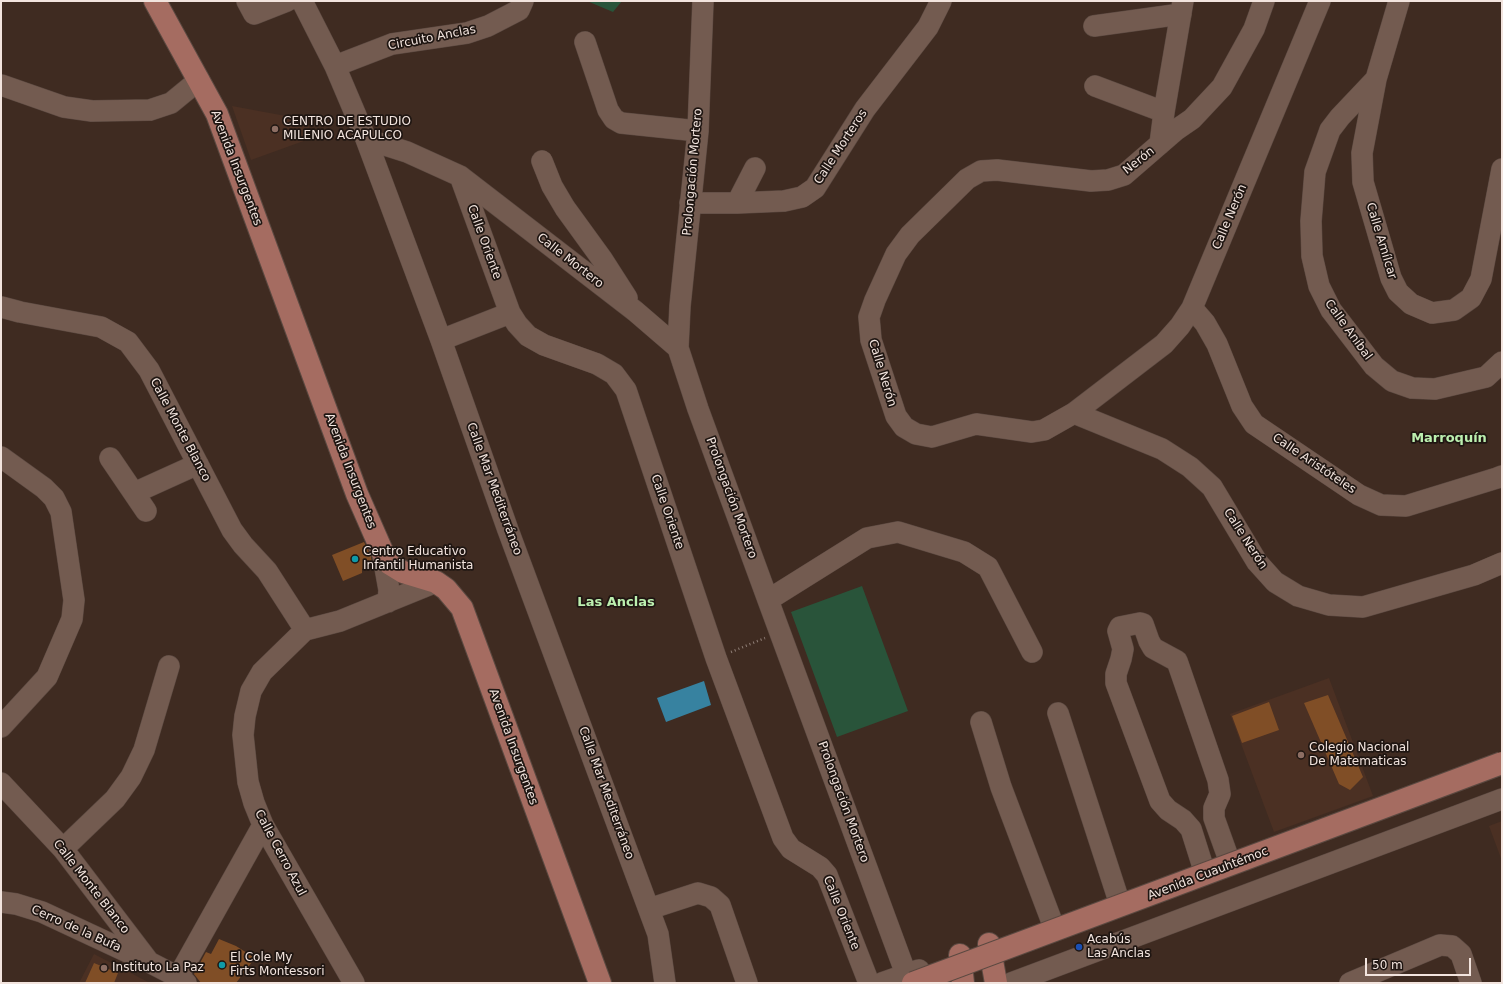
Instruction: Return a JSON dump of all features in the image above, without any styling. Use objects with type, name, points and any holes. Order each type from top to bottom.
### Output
[{"type":"main road","name":"Avenida Insurgentes","points":[[155,1],[217,114],[357,494],[382,551],[390,564],[402,572],[436,582],[446,589],[462,608],[600,983]]},
{"type":"main road","name":"Avenida Cuauhtémoc","points":[[910,979],[1502,763]]},
{"type":"main road","name":"Avenida Cuauhtémoc","points":[[956,983],[1502,779]]},
{"type":"main road","points":[[990,944],[996,983]]},
{"type":"main road","points":[[960,954],[963,983]]},
{"type":"street","points":[[250,7],[288,1]]},
{"type":"street","name":"Calle Mar Mediterráneo","points":[[302,1],[335,66],[366,139],[441,340],[508,530],[658,934],[665,983]]},
{"type":"street","name":"Circuito Anclas","points":[[335,66],[392,44],[467,33],[488,26],[520,10],[524,1]]},
{"type":"street","name":"Prolongación Mortero","points":[[703,1],[698,131],[680,306],[678,348],[698,409],[768,600],[910,979]]},
{"type":"street","name":"Calle Morteros","points":[[690,202],[736,204],[784,201],[802,198],[815,188],[865,109],[928,27],[941,1]]},
{"type":"street","points":[[1160,144],[1192,119],[1222,87],[1254,29],[1264,1]]},
{"type":"street","name":"Calle Nerón","points":[[997,170],[981,171],[967,179],[910,235],[896,254],[869,317],[871,340],[896,416],[904,426],[916,434],[932,437],[976,424],[1032,432],[1044,430],[1074,413],[1164,344],[1180,326],[1192,308],[1320,1]]},
{"type":"street","name":"Calle Amílcar","points":[[1399,1],[1376,79],[1362,153],[1363,182],[1391,278],[1398,292],[1411,304],[1432,313],[1454,310],[1471,298],[1481,278],[1502,169]]},
{"type":"street","points":[[1094,26],[1182,7]]},
{"type":"street","name":"Nerón","points":[[997,170],[1091,180],[1108,180],[1124,175],[1160,144],[1182,7]]},
{"type":"street","points":[[585,42],[608,110],[614,119],[621,123],[698,131]]},
{"type":"street","name":"Calle Aníbal","points":[[1376,79],[1340,117],[1330,130],[1315,172],[1311,220],[1312,256],[1319,286],[1331,310],[1374,366],[1392,381],[1412,388],[1435,389],[1486,377],[1502,362]]},
{"type":"street","points":[[1,85],[64,107],[92,111],[150,110],[171,103],[199,80]]},
{"type":"street","points":[[1095,86],[1164,112]]},
{"type":"street","points":[[366,139],[407,152],[460,176]]},
{"type":"street","points":[[542,161],[552,186],[565,208],[602,259],[635,311]]},
{"type":"street","points":[[736,204],[756,168]]},
{"type":"street","name":"Calle Mortero","points":[[460,176],[635,311],[678,348]]},
{"type":"street","name":"Calle Oriente","points":[[460,176],[510,313],[517,324],[528,336],[544,346],[597,364],[614,374],[626,390],[716,658],[783,838],[791,849],[820,867],[827,875],[869,983]]},
{"type":"street","name":"Calle Monte Blanco","points":[[1,307],[101,327],[128,342],[149,370],[232,530],[267,571],[304,630]]},
{"type":"street","name":"Calle Aristóteles","points":[[1192,308],[1205,323],[1217,344],[1242,406],[1254,424],[1359,495],[1382,504],[1406,506],[1502,476]]},
{"type":"street","points":[[441,340],[510,313]]},
{"type":"street","name":"Calle Nerón","points":[[1074,413],[1162,449],[1190,467],[1212,487],[1257,562],[1275,582],[1298,596],[1329,605],[1363,607],[1474,574],[1502,563]]},
{"type":"street","points":[[1,457],[44,488],[54,498],[61,512],[74,600],[72,619],[47,677],[1,726]]},
{"type":"street","points":[[110,458],[146,511]]},
{"type":"street","points":[[134,494],[198,464]]},
{"type":"street","points":[[768,600],[867,538],[898,532],[964,552],[988,567],[1032,652]]},
{"type":"street","points":[[382,551],[389,590],[388,602]]},
{"type":"street","points":[[304,630],[340,621],[436,582]]},
{"type":"street","points":[[1203,867],[1190,829],[1183,820],[1168,810],[1160,801],[1116,683],[1116,674],[1123,649],[1118,631],[1120,627],[1140,623],[1143,624],[1148,641],[1153,648],[1177,661],[1218,780],[1220,794],[1214,808],[1214,818],[1228,857]]},
{"type":"street","name":"Calle Cerro Azul","points":[[304,630],[262,672],[251,691],[245,716],[243,735],[248,782],[254,803],[263,825],[354,983]]},
{"type":"street","points":[[63,849],[115,800],[132,777],[144,750],[169,666]]},
{"type":"street","points":[[1058,713],[1118,898]]},
{"type":"street","points":[[982,722],[989,751],[1001,787],[1052,922]]},
{"type":"street","points":[[882,983],[910,979],[960,954],[1203,867],[1502,752]]},
{"type":"street","name":"Calle Monte Blanco","points":[[1,782],[63,849],[149,962],[182,980]]},
{"type":"street","points":[[1011,983],[1502,799]]},
{"type":"street","points":[[182,980],[263,825]]},
{"type":"street","points":[[649,909],[698,893],[711,897],[720,905],[747,983]]},
{"type":"street","name":"Cerro de la Bufa","points":[[1,902],[16,904],[42,912],[149,962]]},
{"type":"street","points":[[1350,983],[1440,945],[1452,946],[1461,954],[1471,983]]},
{"type":"path","points":[[716,658],[780,632]]},
{"type":"shaded area","name":"CENTRO DE ESTUDIO MILENIO ACAPULCO","points":[[232,106],[307,120],[312,138],[251,160]]},
{"type":"shaded area","name":"Colegio Nacional De Matematicas","points":[[1329,678],[1373,796],[1274,832],[1230,714]]},
{"type":"shaded area","points":[[1502,821],[1502,861],[1489,826]]},
{"type":"shaded area","name":"Instituto La Paz","points":[[94,954],[150,983],[79,983]]},
{"type":"green space","points":[[587,1],[622,1],[613,12]]},
{"type":"green space","points":[[862,586],[908,711],[837,737],[791,612]]},
{"type":"water","points":[[704,681],[711,705],[666,722],[657,698]]},
{"type":"building","name":"Centro Educativo Infantil Humanista","points":[[364,542],[371,556],[372,565],[362,569],[362,573],[343,581],[332,555]]},
{"type":"building","points":[[1328,695],[1363,777],[1350,790],[1339,784],[1304,703]]},
{"type":"building","points":[[1269,702],[1279,730],[1242,743],[1232,716]]},
{"type":"building","name":"El Cole My Firts Montessori","points":[[219,939],[236,946],[255,958],[236,983],[201,983],[194,974],[206,952],[211,954]]},
{"type":"building","points":[[94,963],[118,973],[114,983],[85,983]]},
{"type":"place","name":"CENTRO DE ESTUDIO MILENIO ACAPULCO","points":[[275,129]]},
{"type":"place","name":"Centro Educativo Infantil Humanista","points":[[355,559]]},
{"type":"place","name":"Colegio Nacional De Matematicas","points":[[1301,755]]},
{"type":"place","name":"Acabús Las Anclas","points":[[1079,947]]},
{"type":"place","name":"El Cole My Firts Montessori","points":[[222,965]]},
{"type":"place","name":"Instituto La Paz","points":[[104,968]]},
{"type":"district","name":"Marroquín","points":[[1449,439]]},
{"type":"district","name":"Las Anclas","points":[[616,603]]}]
